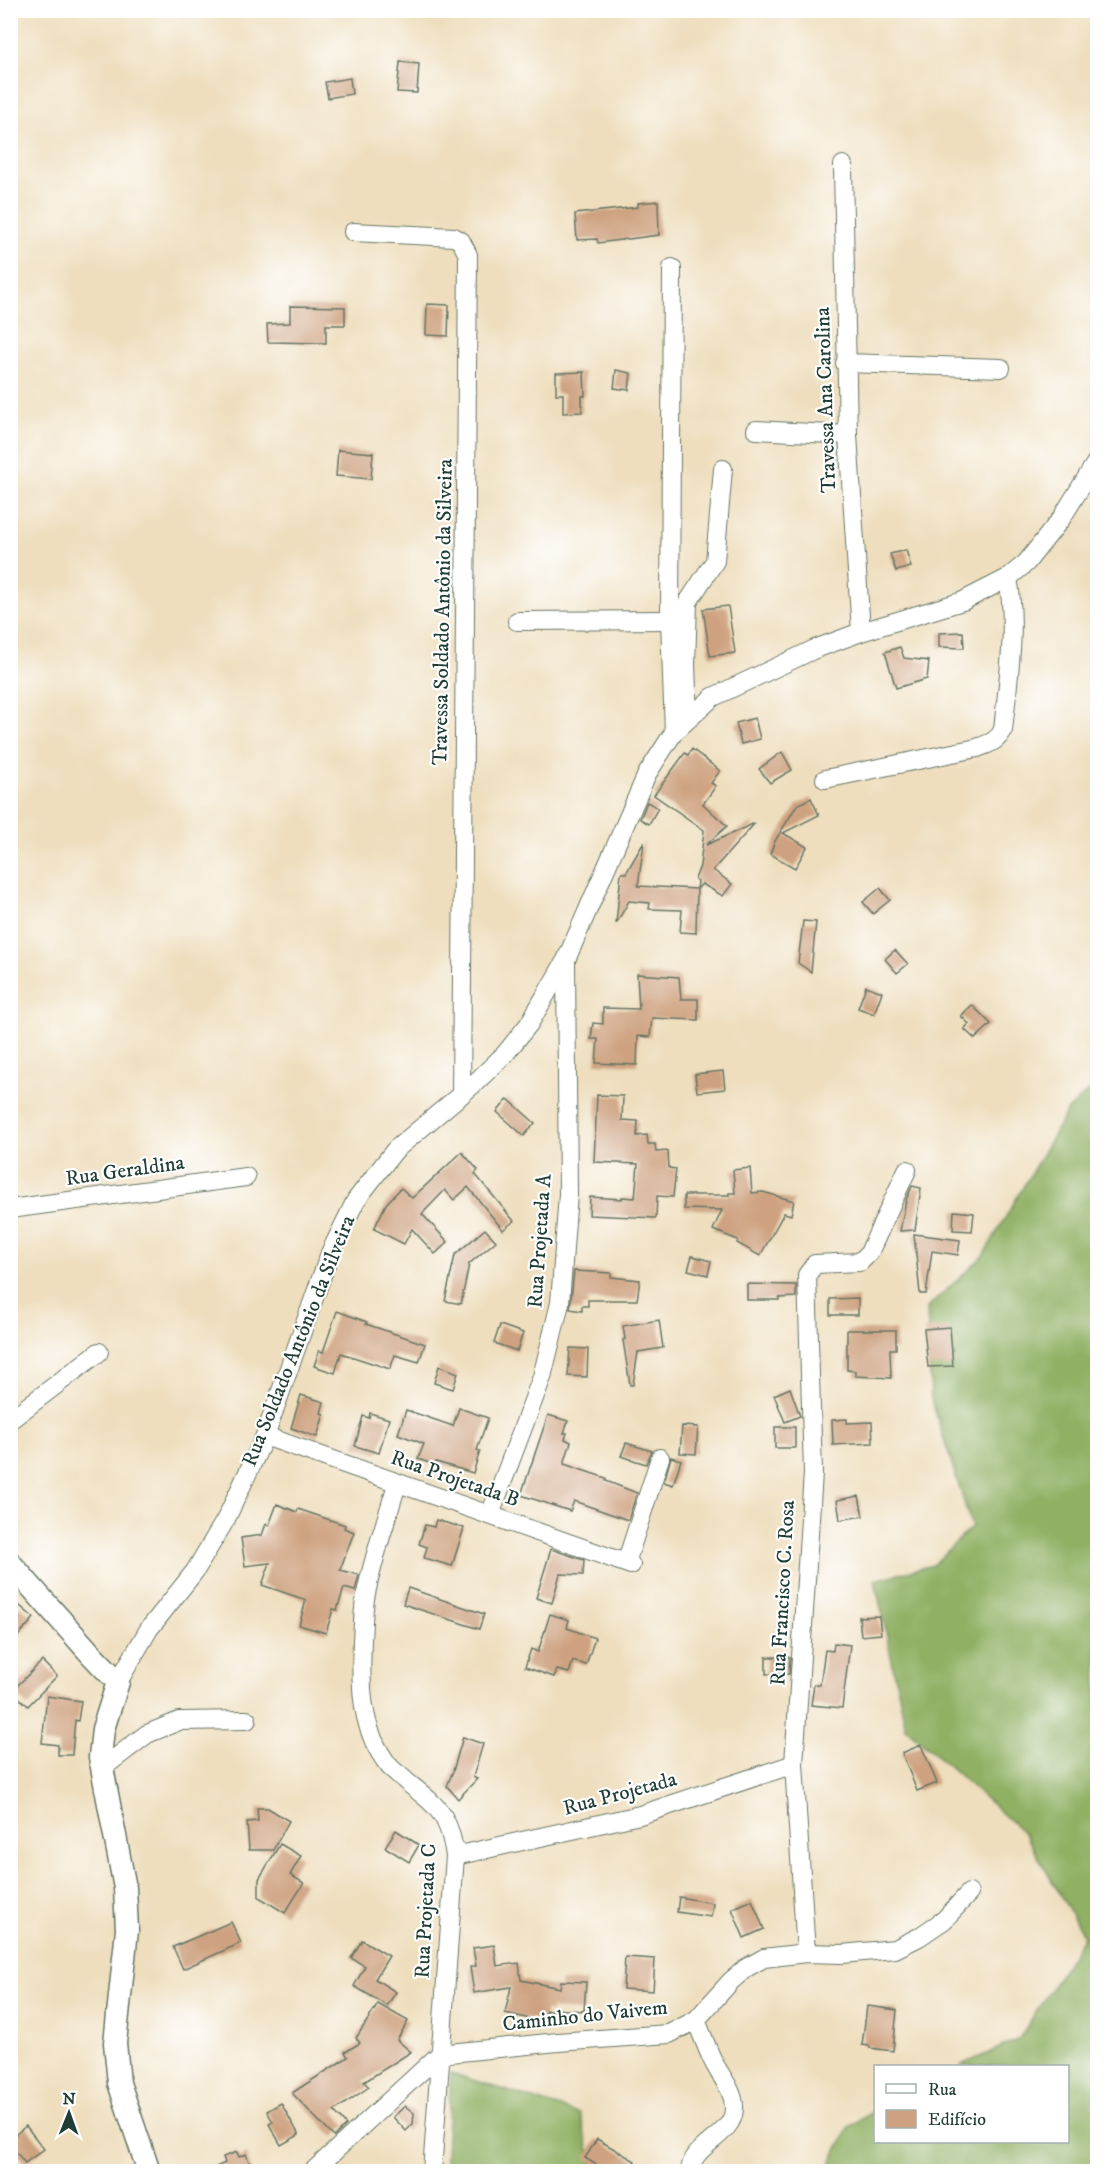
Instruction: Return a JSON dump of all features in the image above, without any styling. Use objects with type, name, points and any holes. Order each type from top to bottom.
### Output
[{"type":"street","name":"Travessa Ana Carolina","points":[[843,165],[845,363],[861,632]]},
{"type":"street","name":"Travessa Soldado Antônio da Silveira","points":[[353,232],[454,237],[462,241],[468,255],[461,1095]]},
{"type":"street","points":[[672,268],[670,620],[674,732]]},
{"type":"street","points":[[845,363],[1002,368]]},
{"type":"street","points":[[756,430],[848,435]]},
{"type":"street","name":"Rua Soldado Antônio da Silveira","points":[[149,2172],[119,2083],[116,2043],[127,1930],[125,1888],[101,1769],[102,1735],[118,1682],[149,1629],[195,1571],[226,1519],[265,1436],[330,1253],[356,1200],[395,1150],[461,1095],[505,1054],[529,1024],[566,960],[647,774],[674,732],[713,697],[815,649],[861,632],[963,601],[1008,578],[1026,562],[1061,519],[1098,459]]},
{"type":"street","points":[[688,719],[686,665],[688,602],[715,561],[723,469]]},
{"type":"street","points":[[825,779],[977,748],[994,742],[1000,736],[1003,730],[1011,634],[1011,595],[1008,578]]},
{"type":"street","points":[[517,621],[670,620]]},
{"type":"street","name":"Rua Projetada A","points":[[490,1515],[542,1377],[561,1302],[568,1194],[566,960]]},
{"type":"street","name":"Rua Francisco C. Rosa","points":[[806,1953],[794,1764],[813,1473],[807,1275],[815,1264],[860,1262],[869,1253],[907,1170]]},
{"type":"street","name":"Rua Geraldina","points":[[10,1209],[246,1177]]},
{"type":"street","points":[[10,1420],[99,1352]]},
{"type":"street","name":"Rua Projetada B","points":[[265,1436],[628,1564],[660,1458]]},
{"type":"street","name":"Rua Projetada C","points":[[397,1484],[365,1601],[360,1681],[365,1719],[376,1748],[391,1768],[436,1806],[445,1818],[452,1834],[455,1856],[432,2172]]},
{"type":"street","points":[[10,1563],[118,1682]]},
{"type":"street","points":[[101,1769],[147,1734],[179,1721],[247,1720]]},
{"type":"street","name":"Rua Projetada","points":[[455,1856],[640,1815],[794,1764]]},
{"type":"street","name":"Caminho do Vaivem","points":[[440,2054],[669,2034],[696,2020],[731,1981],[764,1958],[806,1953],[842,1954],[895,1949],[920,1937],[944,1920],[969,1893]]},
{"type":"street","points":[[690,2172],[691,2163],[696,2154],[718,2136],[734,2112],[729,2089],[713,2062],[696,2020]]},
{"type":"street","points":[[312,2172],[440,2054]]},
{"type":"green space","points":[[1097,1083],[1097,2171],[826,2172],[849,2127],[874,2111],[874,2143],[1069,2143],[1069,2065],[962,2065],[1019,2039],[1084,1936],[1025,1834],[906,1728],[875,1580],[933,1565],[972,1527],[931,1398],[927,1308],[983,1256],[1068,1110]]},
{"type":"green space","points":[[451,2073],[580,2114],[594,2171],[445,2172]]},
{"type":"building","points":[[400,62],[419,64],[417,93],[397,92]]},
{"type":"building","points":[[350,78],[352,94],[328,98],[325,82]]},
{"type":"building","points":[[658,201],[659,235],[598,243],[597,239],[577,240],[575,214],[638,207],[638,203]]},
{"type":"building","points":[[427,304],[449,305],[448,336],[426,335]]},
{"type":"building","points":[[290,306],[345,307],[345,325],[326,325],[326,343],[268,342],[267,324],[290,323]]},
{"type":"building","points":[[616,370],[631,373],[629,390],[614,388]]},
{"type":"building","points":[[584,372],[585,396],[582,396],[582,412],[563,413],[563,394],[556,394],[556,373]]},
{"type":"building","points":[[338,450],[373,453],[371,479],[336,476]]},
{"type":"building","points":[[906,550],[911,567],[896,571],[890,554]]},
{"type":"building","points":[[728,606],[735,653],[710,656],[703,609]]},
{"type":"building","points":[[963,632],[964,648],[939,647],[939,633]]},
{"type":"building","points":[[900,647],[904,658],[929,661],[927,679],[896,688],[885,652]]},
{"type":"building","points":[[755,718],[760,739],[741,744],[736,723]]},
{"type":"building","points":[[692,749],[720,771],[711,783],[716,786],[703,804],[727,826],[706,845],[755,823],[713,870],[732,884],[723,896],[702,884],[697,889],[698,881],[695,879],[700,866],[704,830],[654,795],[685,753],[688,755]]},
{"type":"building","points":[[782,752],[792,770],[770,783],[759,769]]},
{"type":"building","points":[[811,798],[819,815],[783,833],[807,847],[795,868],[770,854],[775,841],[797,805]]},
{"type":"building","points":[[647,802],[658,808],[649,824],[640,819]]},
{"type":"building","points":[[644,842],[638,886],[697,889],[696,933],[680,932],[682,910],[649,909],[650,903],[629,901],[616,924],[621,873],[626,873]]},
{"type":"building","points":[[880,888],[890,900],[873,914],[863,902]]},
{"type":"building","points":[[803,921],[816,922],[811,972],[798,963]]},
{"type":"building","points":[[895,950],[908,964],[897,973],[885,959]]},
{"type":"building","points":[[637,974],[679,977],[681,999],[698,999],[698,1020],[652,1018],[650,1037],[638,1036],[637,1065],[596,1063],[598,1039],[591,1039],[593,1023],[603,1024],[603,1008],[639,1009]]},
{"type":"building","points":[[866,986],[882,992],[874,1014],[858,1008]]},
{"type":"building","points":[[972,1005],[991,1024],[975,1039],[964,1029],[969,1024],[961,1016]]},
{"type":"building","points":[[723,1071],[725,1089],[697,1092],[695,1074]]},
{"type":"building","points":[[597,1095],[623,1096],[622,1120],[638,1121],[637,1136],[647,1135],[648,1144],[655,1144],[656,1152],[668,1151],[669,1168],[676,1169],[673,1197],[657,1196],[656,1218],[589,1215],[590,1197],[635,1198],[638,1164],[594,1162]]},
{"type":"building","points":[[508,1099],[535,1123],[524,1136],[497,1112]]},
{"type":"building","points":[[462,1152],[478,1170],[475,1174],[514,1221],[503,1230],[468,1187],[454,1200],[445,1190],[422,1214],[448,1242],[435,1254],[412,1229],[404,1244],[374,1229],[386,1204],[401,1188],[412,1198]]},
{"type":"building","points":[[750,1168],[752,1193],[763,1192],[794,1201],[791,1215],[784,1213],[760,1256],[737,1243],[738,1240],[713,1230],[722,1210],[684,1209],[684,1195],[735,1193],[733,1170]]},
{"type":"building","points":[[912,1186],[921,1188],[915,1230],[900,1231],[906,1200]]},
{"type":"building","points":[[954,1211],[974,1213],[972,1231],[953,1230]]},
{"type":"building","points":[[485,1229],[496,1241],[469,1264],[461,1304],[445,1301],[455,1255]]},
{"type":"building","points":[[914,1234],[960,1240],[958,1255],[932,1251],[926,1294],[920,1294]]},
{"type":"building","points":[[692,1256],[711,1261],[708,1275],[688,1270]]},
{"type":"building","points":[[574,1271],[611,1273],[611,1277],[640,1280],[637,1300],[588,1300],[588,1306],[582,1306],[582,1311],[570,1309]]},
{"type":"building","points":[[747,1284],[796,1285],[796,1297],[779,1298],[779,1300],[747,1300]]},
{"type":"building","points":[[858,1298],[858,1315],[830,1315],[830,1299]]},
{"type":"building","points":[[337,1311],[367,1322],[366,1324],[425,1344],[419,1362],[395,1355],[390,1369],[341,1353],[335,1373],[314,1366],[319,1351],[323,1352]]},
{"type":"building","points":[[659,1320],[663,1348],[638,1352],[633,1385],[630,1385],[623,1326]]},
{"type":"building","points":[[500,1325],[523,1333],[517,1351],[494,1343]]},
{"type":"building","points":[[950,1327],[953,1366],[928,1367],[924,1329]]},
{"type":"building","points":[[847,1330],[896,1330],[896,1349],[890,1349],[891,1378],[855,1376],[855,1371],[847,1370]]},
{"type":"building","points":[[570,1348],[588,1349],[587,1377],[568,1376]]},
{"type":"building","points":[[439,1366],[458,1373],[453,1389],[434,1383]]},
{"type":"building","points":[[790,1388],[800,1416],[785,1422],[774,1395]]},
{"type":"building","points":[[301,1395],[324,1402],[321,1413],[324,1414],[317,1437],[291,1428]]},
{"type":"building","points":[[459,1408],[488,1418],[477,1450],[480,1451],[473,1473],[418,1459],[424,1444],[398,1434],[406,1410],[453,1426]]},
{"type":"building","points":[[370,1413],[389,1419],[379,1453],[355,1446],[363,1416],[369,1418]]},
{"type":"building","points":[[548,1415],[568,1421],[564,1433],[567,1433],[565,1439],[571,1442],[564,1464],[606,1478],[606,1481],[637,1493],[628,1520],[574,1501],[570,1511],[521,1495]]},
{"type":"building","points":[[847,1419],[847,1423],[872,1422],[873,1443],[833,1445],[832,1420]]},
{"type":"building","points":[[682,1426],[698,1427],[696,1454],[680,1453]]},
{"type":"building","points":[[775,1427],[795,1427],[795,1448],[775,1448]]},
{"type":"building","points":[[626,1443],[652,1451],[646,1464],[621,1456]]},
{"type":"building","points":[[671,1457],[681,1460],[673,1485],[664,1482]]},
{"type":"building","points":[[859,1496],[863,1516],[840,1520],[837,1500]]},
{"type":"building","points":[[277,1504],[345,1525],[344,1528],[354,1532],[340,1570],[359,1575],[355,1591],[344,1588],[337,1610],[333,1609],[326,1633],[299,1625],[306,1600],[262,1585],[270,1563],[245,1566],[241,1538],[262,1535],[266,1524],[269,1525]]},
{"type":"building","points":[[436,1520],[464,1528],[452,1566],[424,1558],[427,1547],[419,1544],[425,1525],[434,1527]]},
{"type":"building","points":[[551,1549],[584,1560],[583,1575],[560,1574],[552,1603],[536,1598]]},
{"type":"building","points":[[408,1588],[484,1614],[479,1629],[403,1604]]},
{"type":"building","points":[[20,1606],[34,1618],[10,1645],[10,1617]]},
{"type":"building","points":[[550,1614],[569,1620],[567,1628],[595,1638],[586,1665],[573,1661],[569,1673],[557,1670],[554,1677],[525,1667],[531,1649],[538,1652]]},
{"type":"building","points":[[879,1616],[881,1634],[861,1636],[859,1617]]},
{"type":"building","points":[[834,1643],[850,1645],[842,1708],[811,1705],[814,1684],[820,1685],[825,1650],[833,1651]]},
{"type":"building","points":[[766,1657],[790,1657],[789,1674],[766,1674]]},
{"type":"building","points":[[42,1661],[57,1676],[28,1706],[12,1691]]},
{"type":"building","points":[[47,1696],[81,1701],[78,1721],[75,1720],[72,1755],[58,1755],[58,1745],[42,1743]]},
{"type":"building","points":[[463,1737],[483,1744],[473,1777],[477,1779],[458,1799],[447,1786]]},
{"type":"building","points":[[921,1745],[937,1783],[917,1791],[902,1753]]},
{"type":"building","points":[[257,1808],[268,1808],[289,1821],[273,1850],[249,1850],[247,1822],[258,1821]]},
{"type":"building","points":[[396,1830],[419,1845],[409,1862],[385,1847]]},
{"type":"building","points":[[280,1844],[301,1856],[290,1875],[304,1883],[285,1913],[259,1897],[259,1879]]},
{"type":"building","points":[[679,1897],[713,1903],[711,1917],[677,1912]]},
{"type":"building","points":[[752,1900],[764,1929],[744,1938],[732,1909]]},
{"type":"building","points":[[231,1922],[241,1943],[183,1969],[173,1947]]},
{"type":"building","points":[[362,1940],[389,1956],[375,1979],[396,1992],[387,2006],[354,1986],[365,1966],[351,1958]]},
{"type":"building","points":[[494,1945],[497,1966],[519,1963],[521,1980],[560,1988],[561,1981],[586,1982],[584,2011],[551,2009],[551,2012],[546,2010],[543,2022],[505,2013],[511,1987],[474,1993],[470,1967],[476,1966],[473,1948]]},
{"type":"building","points":[[625,1957],[655,1959],[653,1991],[623,1989]]},
{"type":"building","points":[[378,2004],[408,2021],[397,2040],[411,2052],[364,2082],[369,2087],[334,2111],[346,2125],[334,2137],[292,2093],[348,2057],[345,2052],[360,2043],[356,2038]]},
{"type":"building","points":[[867,2006],[897,2010],[893,2051],[862,2045]]},
{"type":"building","points":[[281,2103],[299,2135],[281,2145],[269,2124],[273,2122],[267,2111]]},
{"type":"building","points":[[405,2106],[414,2113],[413,2124],[406,2131],[393,2117]]},
{"type":"building","points":[[26,2126],[44,2149],[25,2163],[10,2145],[10,2139]]},
{"type":"building","points":[[597,2139],[635,2161],[629,2172],[608,2172],[585,2158]]},
{"type":"building","points":[[237,2152],[239,2157],[246,2154],[253,2172],[205,2172],[225,2163],[223,2157]]}]
